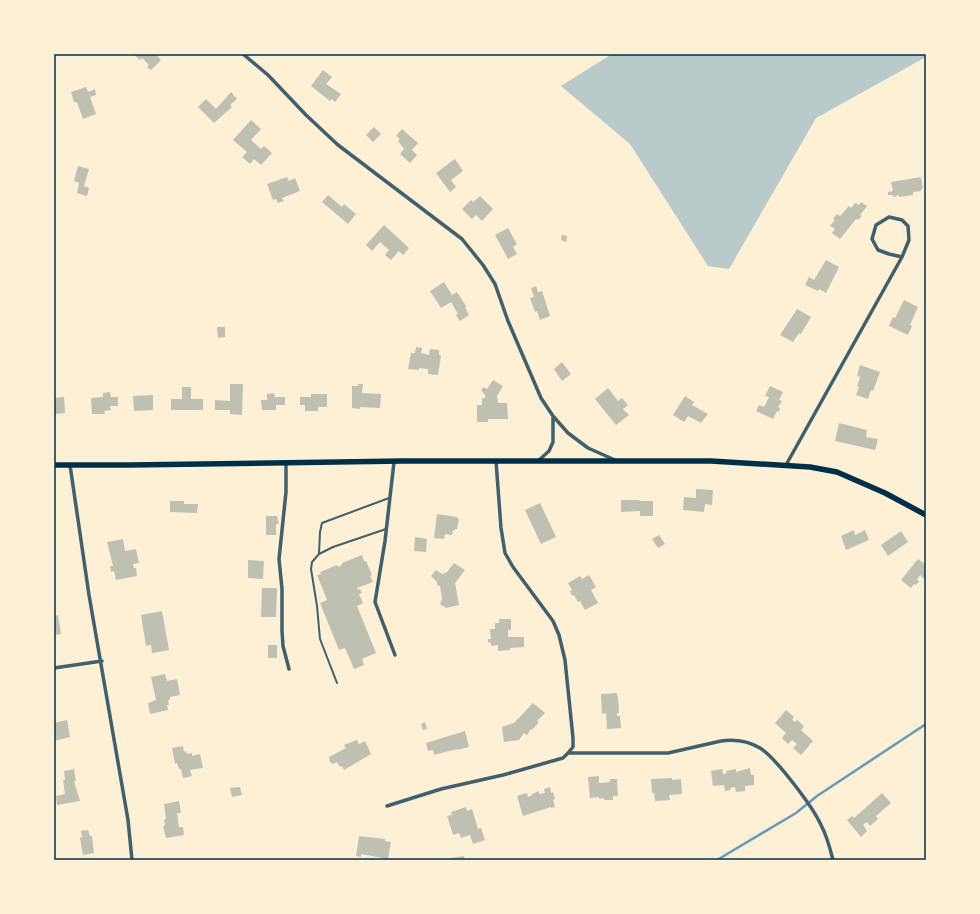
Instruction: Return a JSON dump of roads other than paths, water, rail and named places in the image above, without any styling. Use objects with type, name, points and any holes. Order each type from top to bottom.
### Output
[{"type":"main road","points":[[54,465],[616,460],[711,461],[786,465],[810,467],[844,475],[885,492],[926,515]]},
{"type":"street","points":[[243,54],[268,75],[306,116],[338,145],[462,239],[483,265],[495,284],[508,321],[541,398],[553,416],[568,433],[588,448],[616,460]]},
{"type":"street","points":[[786,465],[902,257],[909,240],[908,226],[902,220],[889,216],[876,225],[872,239],[878,250],[902,257]]},
{"type":"street","points":[[538,461],[549,451],[553,442],[553,416]]},
{"type":"street","points":[[387,806],[441,789],[503,775],[563,758],[572,747],[573,738],[565,660],[561,641],[553,621],[513,567],[505,553],[501,528],[496,461]]},
{"type":"street","points":[[286,462],[286,492],[279,559],[282,589],[282,631],[289,669]]},
{"type":"street","points":[[394,462],[387,529],[375,602],[395,655]]},
{"type":"street","points":[[70,464],[90,595],[128,820],[132,860]]},
{"type":"street","points":[[54,668],[102,661]]},
{"type":"street","points":[[568,753],[668,753],[721,741],[730,740],[749,743],[768,754],[790,779],[815,814],[824,832],[833,860]]},
{"type":"lane","points":[[319,554],[322,523],[390,497]]},
{"type":"lane","points":[[337,682],[320,638],[311,569],[312,562],[319,554],[332,548],[387,529]]},
{"type":"waterway","points":[[717,860],[796,813],[817,796],[926,724]]}]
